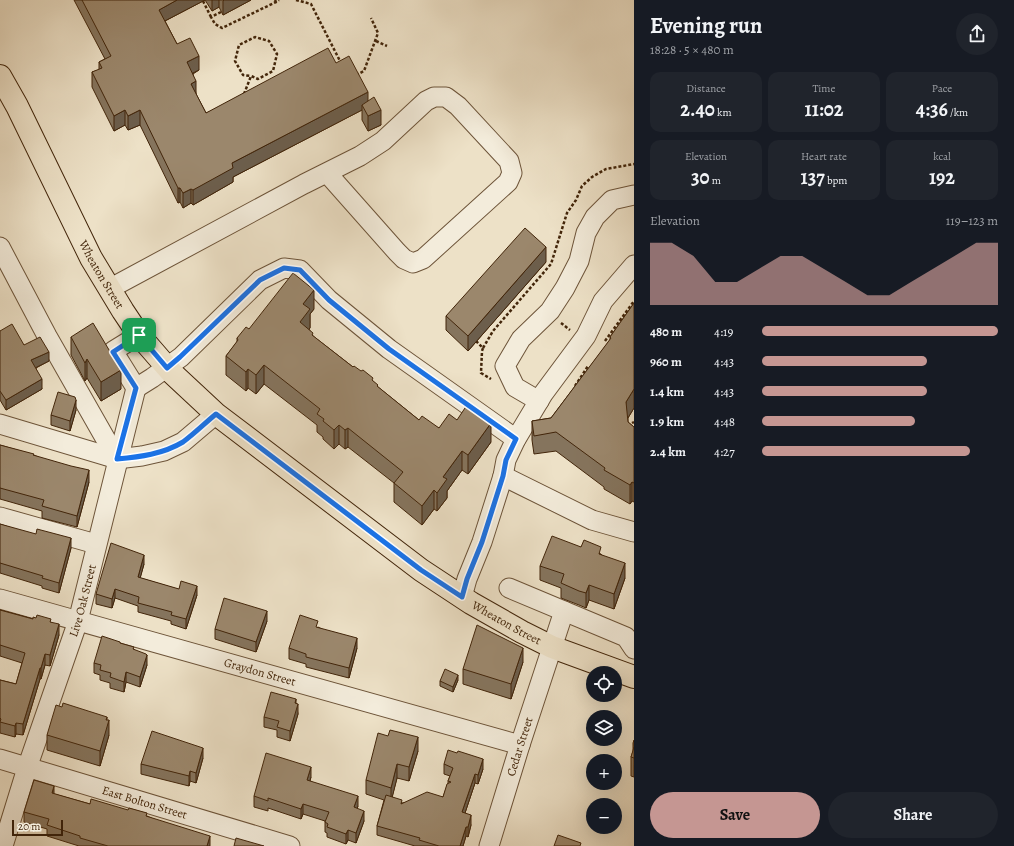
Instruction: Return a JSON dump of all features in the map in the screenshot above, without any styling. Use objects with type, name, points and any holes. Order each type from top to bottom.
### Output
[{"type":"main road","name":"Wheaton Street","points":[[0,76],[17,106],[91,258],[139,335],[167,368],[216,414],[421,570],[462,597],[522,632],[552,647],[632,677]]},
{"type":"street","points":[[109,289],[327,173],[360,156],[383,141],[426,101],[434,97],[446,97],[458,106],[509,161],[512,173],[508,182],[423,259],[413,263],[404,259],[396,252],[327,173]]},
{"type":"street","points":[[540,401],[515,387],[505,366],[521,339],[550,311],[565,288],[579,261],[586,233],[595,217],[612,200],[634,195]]},
{"type":"street","points":[[0,247],[47,336],[109,445],[112,457]]},
{"type":"street","points":[[462,597],[467,579],[482,542],[503,476],[506,460],[516,439],[540,401],[586,336],[603,301],[634,265]]},
{"type":"street","points":[[139,335],[113,352],[136,388],[167,368],[190,348],[260,280],[284,268],[300,270],[329,300],[389,349],[516,439]]},
{"type":"street","name":"Live Oak Street","points":[[5,844],[27,768],[78,621],[96,544],[112,457],[136,388]]},
{"type":"street","points":[[0,424],[112,457],[142,456],[164,451],[183,442],[216,414]]},
{"type":"street","points":[[503,476],[592,520],[634,532]]},
{"type":"street","points":[[0,516],[96,544]]},
{"type":"street","points":[[509,588],[626,637],[634,649]]},
{"type":"street","name":"Graydon Street","points":[[0,599],[520,745]]},
{"type":"street","name":"Cedar Street","points":[[488,846],[564,611]]},
{"type":"street","points":[[632,677],[634,654]]},
{"type":"street","name":"East Bolton Street","points":[[0,759],[290,846]]},
{"type":"path","points":[[203,1],[215,24],[222,28],[280,0]]},
{"type":"path","points":[[296,0],[311,4],[342,66]]},
{"type":"path","points":[[211,17],[222,12]]},
{"type":"path","points":[[352,77],[364,71],[376,41],[378,33],[371,18]]},
{"type":"path","points":[[254,37],[269,41],[277,54],[273,71],[258,79],[251,76],[243,75],[235,61],[239,45],[254,37]]},
{"type":"path","points":[[376,41],[387,46]]},
{"type":"path","points":[[244,96],[251,76]]},
{"type":"path","points":[[483,348],[492,331],[524,295]]},
{"type":"building","points":[[82,0],[177,0],[159,10],[177,44],[190,38],[199,56],[187,62],[196,81],[191,84],[206,113],[328,48],[336,63],[349,56],[368,92],[232,163],[233,168],[193,190],[191,189],[183,193],[180,188],[178,188],[140,110],[128,116],[125,110],[114,116],[92,72],[102,68],[99,62],[111,56]]},
{"type":"building","points":[[374,97],[381,110],[368,116],[362,105]]},
{"type":"building","points":[[525,228],[546,247],[468,336],[446,316]]},
{"type":"building","points":[[293,273],[314,290],[303,304],[310,309],[300,322],[313,333],[312,335],[353,367],[354,366],[361,371],[363,370],[373,378],[372,380],[378,385],[377,386],[419,420],[422,416],[439,428],[449,414],[457,420],[467,405],[491,423],[468,455],[462,451],[443,477],[447,479],[437,493],[434,490],[422,506],[394,483],[403,472],[348,428],[345,430],[339,425],[334,430],[317,414],[320,409],[264,365],[256,375],[248,369],[246,372],[226,356],[238,340],[237,338],[246,327],[249,329]]},
{"type":"building","points":[[634,303],[634,389],[626,402],[628,422],[634,427],[634,483],[632,482],[630,485],[604,470],[605,468],[556,432],[534,436],[532,421],[551,418],[611,338],[610,337]]},
{"type":"building","points":[[93,323],[121,370],[101,382],[87,359],[85,363],[71,337]]},
{"type":"building","points":[[12,324],[24,345],[40,337],[49,352],[31,360],[42,379],[6,400],[0,391],[0,331]]},
{"type":"building","points":[[58,392],[75,397],[76,400],[70,421],[51,415]]},
{"type":"building","points":[[0,445],[89,470],[77,516],[42,506],[44,500],[0,488]]},
{"type":"building","points":[[0,524],[36,534],[37,529],[71,538],[59,583],[42,578],[43,576],[0,563]]},
{"type":"building","points":[[552,536],[581,547],[584,540],[601,547],[599,554],[625,563],[614,594],[589,585],[586,593],[579,591],[561,583],[564,574],[540,566]]},
{"type":"building","points":[[111,543],[144,555],[138,577],[179,589],[181,581],[197,586],[186,619],[171,615],[172,612],[138,603],[139,597],[115,589],[112,599],[96,594]]},
{"type":"building","points":[[224,598],[267,611],[256,642],[215,629]]},
{"type":"building","points":[[0,610],[33,619],[33,617],[36,618],[37,615],[51,619],[50,622],[59,624],[50,655],[45,654],[23,724],[16,723],[15,726],[0,722],[0,680],[16,684],[25,653],[0,645]]},
{"type":"building","points":[[300,615],[318,621],[316,627],[357,638],[349,668],[306,657],[306,654],[289,648]]},
{"type":"building","points":[[477,625],[523,648],[511,684],[463,669]]},
{"type":"building","points":[[102,636],[134,647],[133,649],[147,655],[140,677],[126,672],[124,682],[110,677],[111,673],[100,670],[101,665],[94,663]]},
{"type":"building","points":[[445,669],[458,675],[453,687],[440,681]]},
{"type":"building","points":[[271,692],[296,699],[295,703],[298,704],[290,731],[277,727],[279,721],[264,717]]},
{"type":"building","points":[[63,703],[107,717],[106,720],[109,720],[100,751],[47,735],[56,705],[62,707]]},
{"type":"building","points":[[390,730],[418,737],[409,767],[397,764],[391,788],[366,780],[378,733],[388,736]]},
{"type":"building","points":[[152,731],[203,748],[196,773],[190,771],[189,776],[141,764]]},
{"type":"building","points":[[634,747],[634,758],[631,757]]},
{"type":"building","points":[[448,750],[457,753],[458,751],[483,759],[478,775],[475,774],[462,812],[471,815],[460,846],[439,846],[419,840],[420,838],[377,826],[386,795],[402,800],[401,804],[427,792],[443,797],[447,784],[451,782],[448,781],[453,768],[444,764]]},
{"type":"building","points":[[266,753],[311,767],[307,780],[358,796],[354,807],[364,811],[356,833],[348,830],[346,834],[327,827],[328,824],[325,822],[329,812],[303,804],[301,809],[268,798],[268,801],[254,796]]},
{"type":"building","points":[[34,780],[54,786],[52,793],[90,804],[91,799],[128,810],[129,808],[147,813],[146,816],[210,836],[207,846],[108,846],[80,838],[80,836],[47,825],[49,819],[24,812]]},
{"type":"building","points":[[558,835],[581,843],[580,846],[554,846]]},
{"type":"building","points":[[236,838],[264,846],[234,846]]},
{"type":"route","points":[[284,268],[300,270],[329,300],[389,349],[516,439],[506,460],[503,476],[482,542],[467,579],[462,597],[421,570],[216,414],[183,442],[164,451],[142,456],[117,459],[136,388],[113,352],[139,335],[167,368],[260,280],[284,268]]}]
